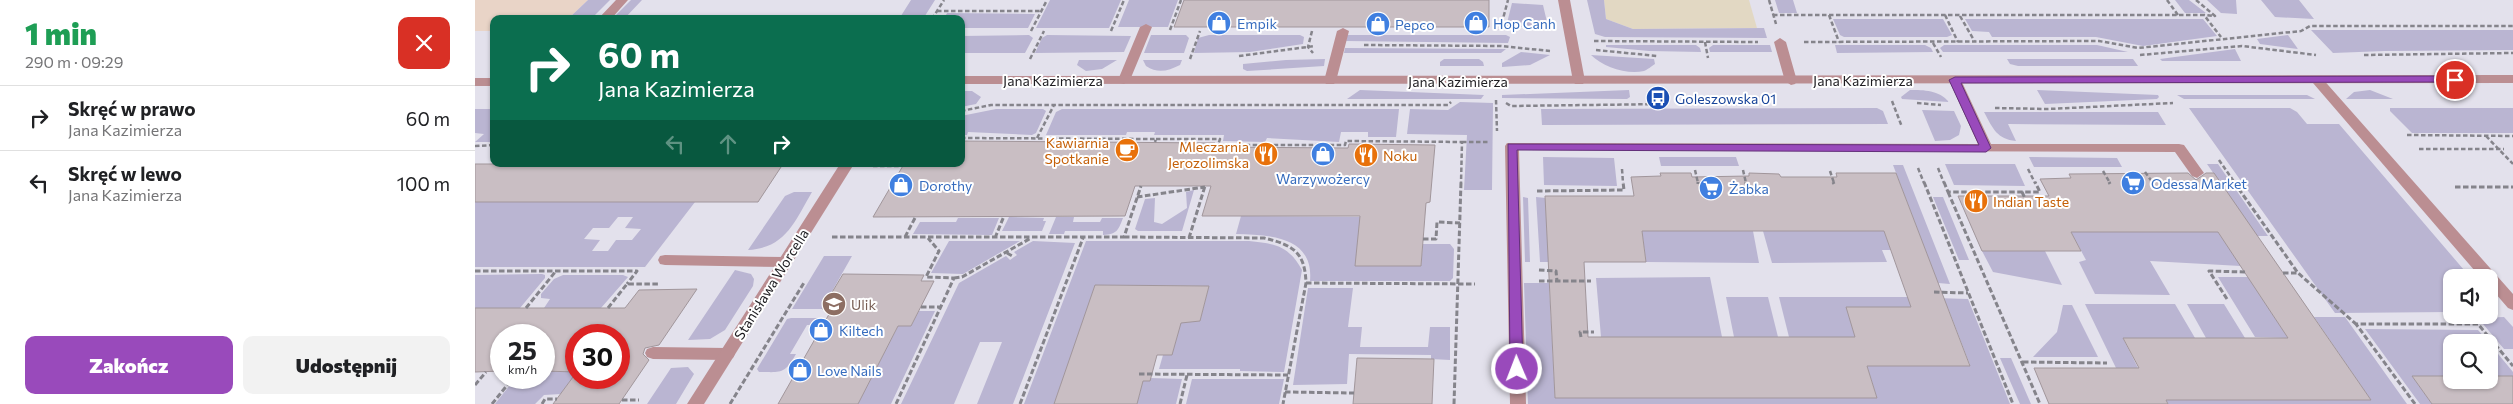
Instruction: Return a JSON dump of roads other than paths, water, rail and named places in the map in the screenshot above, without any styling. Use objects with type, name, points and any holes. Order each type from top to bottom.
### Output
[{"type":"street","points":[[608,15],[622,0]]},
{"type":"street","points":[[1564,0],[1579,80]]},
{"type":"street","points":[[1331,80],[1343,31]]},
{"type":"street","points":[[1780,42],[1791,81]]},
{"type":"street","name":"Jana Kazimierza","points":[[965,80],[1791,81],[2513,79]]},
{"type":"street","points":[[1955,80],[1986,148]]},
{"type":"street","points":[[2317,80],[2513,304]]},
{"type":"street","points":[[475,82],[490,82]]},
{"type":"street","points":[[1518,404],[1512,146],[2179,148],[2197,173]]},
{"type":"street","name":"Stanisława Worcella","points":[[695,404],[845,167]]},
{"type":"street","points":[[665,260],[784,262]]},
{"type":"street","points":[[653,354],[727,354]]},
{"type":"lane","points":[[1124,80],[1146,27]]},
{"type":"place","name":"Empik","points":[[1219,23]]},
{"type":"place","name":"Hop Canh","points":[[1476,23]]},
{"type":"place","name":"Pepco","points":[[1378,24]]},
{"type":"place","name":"Goleszowska 01","points":[[1658,98]]},
{"type":"place","name":"Kawiarnia Spotkanie","points":[[1127,150]]},
{"type":"place","name":"Mleczarnia Jerozolimska","points":[[1266,154]]},
{"type":"place","name":"Warzywożercy","points":[[1323,154]]},
{"type":"place","name":"Noku","points":[[1366,155]]},
{"type":"place","name":"Odessa Market","points":[[2133,183]]},
{"type":"place","name":"Dorothy","points":[[901,185]]},
{"type":"place","name":"Żabka","points":[[1711,188]]},
{"type":"place","name":"Indian Taste","points":[[1976,201]]},
{"type":"place","name":"Ulik","points":[[834,304]]},
{"type":"place","name":"Kiltech","points":[[821,330]]},
{"type":"place","name":"Love Nails","points":[[800,370]]}]
